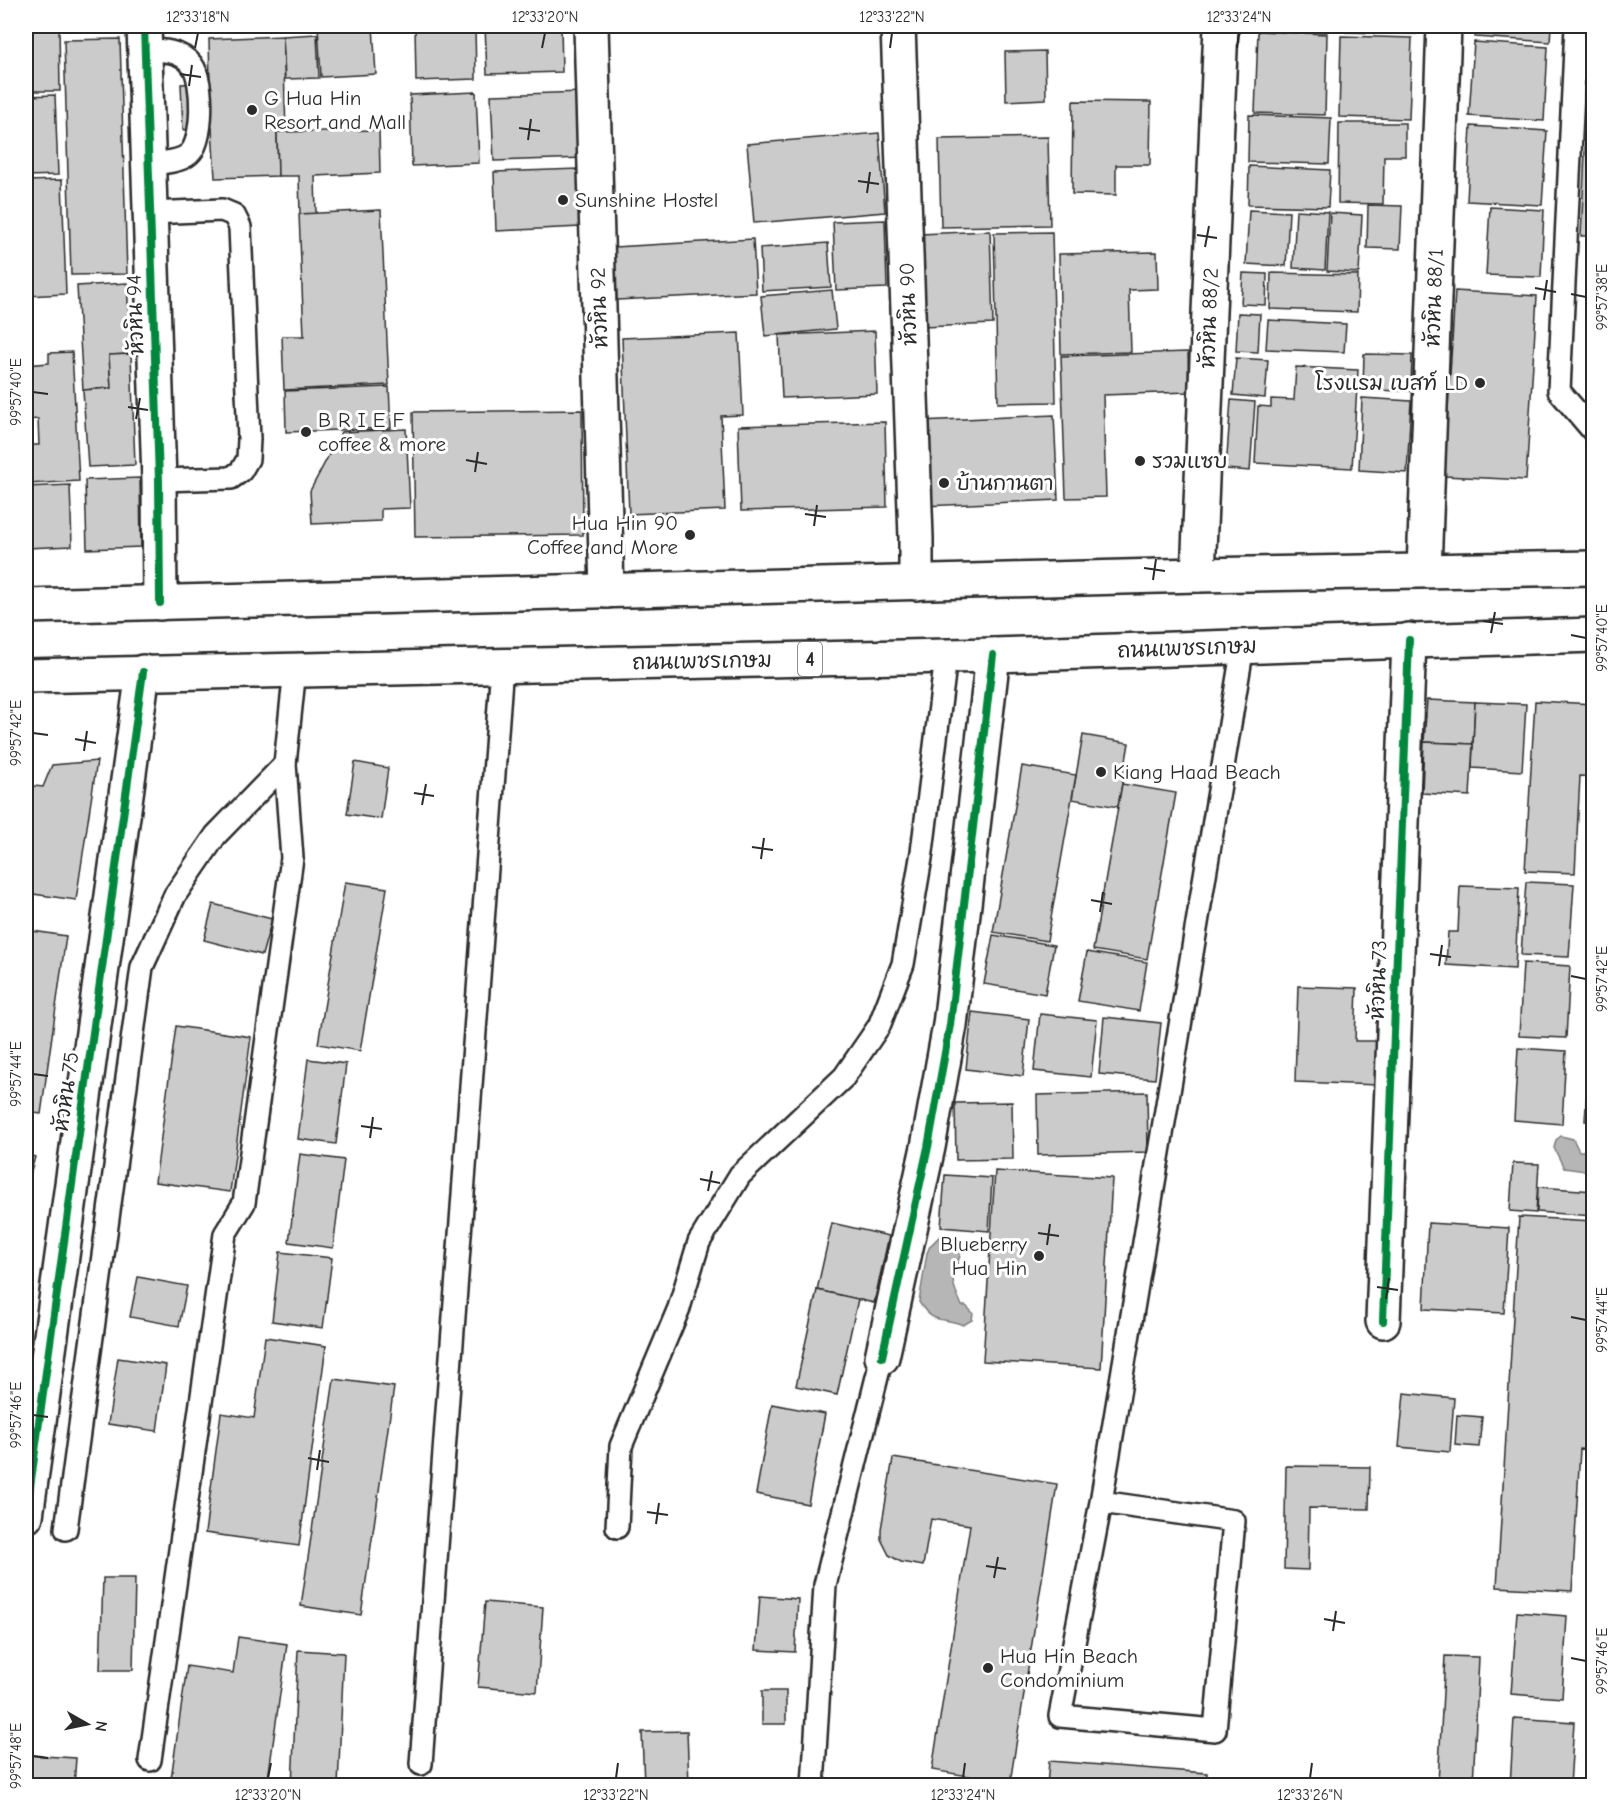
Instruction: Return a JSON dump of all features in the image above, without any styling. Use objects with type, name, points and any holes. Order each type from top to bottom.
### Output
[{"type":"street","name":"หัวหิน 92","points":[[591,26],[607,591]]},
{"type":"street","name":"หัวหิน 90","points":[[898,26],[916,583]]},
{"type":"street","name":"หัวหิน 88/2","points":[[1198,575],[1221,26]]},
{"type":"street","name":"หัวหิน 88/1","points":[[1424,570],[1444,26]]},
{"type":"street","name":"หัวหิน 94","points":[[144,38],[159,480],[160,603]]},
{"type":"street","points":[[26,606],[1198,575],[1593,568]]},
{"type":"street","name":"ถนนเพชรเกษม","points":[[26,676],[946,657],[1593,635]]},
{"type":"street","name":"หัวหิน 73","points":[[1383,1321],[1409,640]]},
{"type":"street","points":[[882,1357],[928,1147],[950,1025],[993,655]]},
{"type":"street","name":"หัวหิน 75","points":[[26,1516],[142,672]]},
{"type":"lane","points":[[1576,26],[1582,50],[1559,391],[1593,432]]},
{"type":"lane","points":[[144,38],[167,51],[177,53],[192,64],[198,80],[200,120],[200,130],[195,147],[188,155],[149,164]]},
{"type":"lane","points":[[150,213],[222,210],[234,215],[240,227],[249,439],[248,459],[241,471],[231,478],[159,480]]},
{"type":"lane","points":[[1101,1502],[1234,1521],[1215,1730],[1060,1716],[1101,1502],[1243,646]]},
{"type":"lane","points":[[617,1527],[621,1446],[679,1308],[699,1242],[740,1175],[844,1077],[879,1026],[903,964],[922,852],[946,657]]},
{"type":"lane","points":[[421,1764],[502,665]]},
{"type":"lane","points":[[150,1760],[225,1234],[244,1203],[292,858],[285,764],[295,669]]},
{"type":"lane","points":[[66,1529],[142,968],[175,895],[216,835],[285,764]]},
{"type":"lane","points":[[813,1785],[825,1585],[882,1357]]},
{"type":"shaded area","points":[[1561,1136],[1573,1139],[1579,1151],[1593,1146],[1593,1172],[1564,1168],[1554,1148],[1556,1140]]},
{"type":"shaded area","points":[[946,1235],[960,1243],[961,1248],[953,1282],[962,1306],[966,1306],[973,1313],[972,1320],[963,1325],[934,1317],[924,1310],[919,1302],[927,1253],[930,1246],[940,1236]]},
{"type":"building","points":[[26,26],[59,26],[60,91],[26,91]]},
{"type":"building","points":[[318,26],[373,26],[376,74],[321,77]]},
{"type":"building","points":[[415,26],[475,26],[476,79],[416,81]]},
{"type":"building","points":[[485,26],[561,26],[562,72],[487,74]]},
{"type":"building","points":[[978,26],[1040,26],[1040,27]]},
{"type":"building","points":[[1257,26],[1327,26],[1327,32],[1257,30]]},
{"type":"building","points":[[1346,26],[1416,26],[1416,34],[1346,32]]},
{"type":"building","points":[[1476,26],[1551,26],[1550,42],[1475,37]]},
{"type":"building","points":[[1591,26],[1594,26],[1594,236],[1581,236]]},
{"type":"building","points":[[1258,31],[1327,34],[1325,115],[1255,113]]},
{"type":"building","points":[[317,34],[319,78],[285,79],[283,36]]},
{"type":"building","points":[[283,36],[286,131],[277,132],[278,176],[215,178],[212,128],[183,130],[181,84],[210,83],[209,39]]},
{"type":"building","points":[[1341,36],[1412,38],[1409,119],[1339,117]]},
{"type":"building","points":[[120,39],[127,274],[71,275],[64,40]]},
{"type":"building","points":[[1474,42],[1548,47],[1544,121],[1469,116]]},
{"type":"building","points":[[1045,51],[1046,99],[1006,101],[1005,52]]},
{"type":"building","points":[[476,92],[479,163],[412,166],[410,95]]},
{"type":"building","points":[[583,92],[585,158],[494,161],[491,95]]},
{"type":"building","points":[[55,95],[58,175],[26,176],[26,96]]},
{"type":"building","points":[[1073,101],[1151,102],[1150,165],[1116,165],[1116,195],[1072,194]]},
{"type":"building","points":[[1249,115],[1331,118],[1329,164],[1248,162]]},
{"type":"building","points":[[1339,123],[1405,123],[1405,156],[1384,156],[1383,204],[1338,203]]},
{"type":"building","points":[[1471,126],[1547,131],[1542,205],[1467,201]]},
{"type":"building","points":[[379,130],[380,173],[315,176],[316,214],[300,214],[299,176],[278,176],[277,132]]},
{"type":"building","points":[[879,133],[885,212],[754,223],[747,144]]},
{"type":"building","points":[[1048,137],[1050,225],[941,227],[939,139]]},
{"type":"building","points":[[1249,166],[1330,170],[1328,207],[1248,205]]},
{"type":"building","points":[[579,169],[581,227],[496,231],[494,172]]},
{"type":"building","points":[[62,180],[66,294],[26,296],[26,181]]},
{"type":"building","points":[[1368,205],[1402,206],[1400,249],[1367,248]]},
{"type":"building","points":[[1490,207],[1544,210],[1541,277],[1486,275]]},
{"type":"building","points":[[381,210],[389,385],[284,390],[282,336],[304,336],[299,214]]},
{"type":"building","points":[[1249,210],[1289,212],[1286,266],[1246,264]]},
{"type":"building","points":[[1296,210],[1328,212],[1325,270],[1293,268]]},
{"type":"building","points":[[1330,213],[1362,215],[1359,273],[1327,271]]},
{"type":"building","points":[[885,220],[887,288],[836,290],[833,222]]},
{"type":"building","points":[[990,231],[993,324],[923,327],[920,234]]},
{"type":"building","points":[[1052,232],[1056,402],[998,403],[994,233]]},
{"type":"building","points":[[753,239],[756,293],[617,300],[614,247]]},
{"type":"building","points":[[828,243],[831,287],[762,291],[760,248]]},
{"type":"building","points":[[1157,252],[1158,289],[1129,290],[1131,352],[1061,354],[1059,254]]},
{"type":"building","points":[[1243,273],[1267,274],[1266,305],[1241,304]]},
{"type":"building","points":[[1271,273],[1358,275],[1357,312],[1270,309]]},
{"type":"building","points":[[127,283],[131,354],[109,355],[111,388],[83,390],[77,286]]},
{"type":"building","points":[[832,290],[836,329],[765,336],[761,296]]},
{"type":"building","points":[[1455,291],[1537,296],[1526,480],[1444,476]]},
{"type":"building","points":[[1238,313],[1260,314],[1258,352],[1236,351]]},
{"type":"building","points":[[1268,320],[1346,324],[1344,352],[1266,349]]},
{"type":"building","points":[[875,331],[877,394],[782,398],[779,335]]},
{"type":"building","points":[[739,333],[743,415],[721,416],[725,510],[629,514],[622,338]]},
{"type":"building","points":[[72,352],[79,481],[27,484],[26,445],[39,445],[38,419],[26,420],[26,365],[49,363],[49,353]]},
{"type":"building","points":[[1188,352],[1189,392],[1103,395],[1106,497],[1066,498],[1061,356]]},
{"type":"building","points":[[131,354],[135,465],[88,467],[83,390],[111,388],[109,355]]},
{"type":"building","points":[[1364,354],[1412,355],[1411,391],[1363,390]]},
{"type":"building","points":[[1236,358],[1268,360],[1265,398],[1233,395]]},
{"type":"building","points":[[1296,367],[1358,370],[1352,468],[1255,463],[1258,406],[1271,407],[1271,399],[1294,400]]},
{"type":"building","points":[[389,387],[391,428],[286,432],[285,391]]},
{"type":"building","points":[[1362,398],[1411,401],[1407,473],[1359,470]]},
{"type":"building","points":[[1231,400],[1255,402],[1250,471],[1226,469]]},
{"type":"building","points":[[582,410],[583,535],[415,537],[413,412]]},
{"type":"building","points":[[1054,415],[1058,500],[924,506],[920,421]]},
{"type":"building","points":[[885,422],[887,507],[741,511],[738,426]]},
{"type":"building","points":[[406,429],[410,508],[381,509],[381,521],[312,524],[310,491],[341,432]]},
{"type":"building","points":[[140,478],[141,547],[87,549],[85,480]]},
{"type":"building","points":[[70,485],[72,546],[26,548],[26,487]]},
{"type":"building","points":[[1427,700],[1475,702],[1473,744],[1424,742]]},
{"type":"building","points":[[1535,701],[1594,704],[1594,777],[1580,776],[1575,873],[1525,871]]},
{"type":"building","points":[[1475,702],[1526,704],[1522,771],[1472,768]]},
{"type":"building","points":[[1083,735],[1129,743],[1118,807],[1072,799]]},
{"type":"building","points":[[1424,742],[1473,744],[1470,796],[1422,793]]},
{"type":"building","points":[[97,761],[76,900],[26,893],[26,785],[43,787],[52,765]]},
{"type":"building","points":[[355,762],[388,768],[381,819],[347,814]]},
{"type":"building","points":[[1022,766],[1076,775],[1047,941],[993,932]]},
{"type":"building","points":[[1122,784],[1176,793],[1147,959],[1093,950]]},
{"type":"building","points":[[345,882],[387,888],[360,1051],[318,1044]]},
{"type":"building","points":[[1526,882],[1574,884],[1569,957],[1521,955]]},
{"type":"building","points":[[1460,886],[1519,888],[1515,969],[1446,965],[1448,932],[1458,932]]},
{"type":"building","points":[[213,904],[272,919],[262,955],[204,940]]},
{"type":"building","points":[[26,930],[66,936],[41,1114],[26,1112]]},
{"type":"building","points":[[993,935],[1054,945],[1045,994],[984,984]]},
{"type":"building","points":[[1087,952],[1147,962],[1139,1011],[1078,1001]]},
{"type":"building","points":[[1523,963],[1570,966],[1566,1038],[1519,1036]]},
{"type":"building","points":[[1594,977],[1594,1038],[1590,1038]]},
{"type":"building","points":[[1298,986],[1357,988],[1355,1041],[1380,1041],[1379,1085],[1295,1082]]},
{"type":"building","points":[[972,1012],[1029,1019],[1023,1076],[966,1069]]},
{"type":"building","points":[[1040,1014],[1097,1020],[1091,1077],[1034,1071]]},
{"type":"building","points":[[1104,1017],[1161,1023],[1155,1079],[1099,1074]]},
{"type":"building","points":[[176,1026],[251,1037],[230,1192],[155,1182]]},
{"type":"building","points":[[1518,1048],[1566,1051],[1562,1124],[1514,1120]]},
{"type":"building","points":[[1590,1048],[1594,1048],[1594,1121],[1585,1121]]},
{"type":"building","points":[[308,1059],[346,1064],[336,1144],[298,1139]]},
{"type":"building","points":[[1147,1092],[1148,1152],[1038,1155],[1037,1095]]},
{"type":"building","points":[[1012,1102],[1013,1159],[956,1160],[955,1103]]},
{"type":"building","points":[[26,1154],[35,1157],[26,1189]]},
{"type":"building","points":[[300,1154],[344,1160],[333,1248],[289,1242]]},
{"type":"building","points":[[1513,1163],[1539,1164],[1536,1213],[1510,1211]]},
{"type":"building","points":[[995,1171],[1112,1178],[1101,1368],[983,1361]]},
{"type":"building","points":[[945,1175],[992,1178],[989,1231],[941,1227]]},
{"type":"building","points":[[1538,1187],[1594,1191],[1594,1216],[1537,1212]]},
{"type":"building","points":[[1519,1217],[1594,1221],[1594,1450],[1580,1449],[1572,1591],[1497,1587]]},
{"type":"building","points":[[832,1223],[889,1236],[874,1303],[817,1290]]},
{"type":"building","points":[[1428,1223],[1509,1228],[1504,1313],[1424,1309]]},
{"type":"building","points":[[280,1252],[332,1258],[323,1328],[272,1321]]},
{"type":"building","points":[[138,1277],[187,1286],[179,1326],[130,1317]]},
{"type":"building","points":[[817,1290],[858,1299],[837,1395],[796,1386]]},
{"type":"building","points":[[265,1337],[326,1346],[299,1546],[205,1533],[221,1413],[254,1418]]},
{"type":"building","points":[[118,1358],[166,1365],[157,1431],[108,1424]]},
{"type":"building","points":[[334,1379],[394,1387],[361,1615],[301,1606]]},
{"type":"building","points":[[1404,1393],[1454,1398],[1450,1452],[1399,1447]]},
{"type":"building","points":[[772,1404],[825,1414],[808,1504],[756,1494]]},
{"type":"building","points":[[1457,1415],[1482,1417],[1479,1447],[1455,1445]]},
{"type":"building","name":"Hua Hin Beach Condominium","points":[[893,1458],[1057,1484],[1010,1783],[932,1770],[970,1525],[931,1519],[923,1566],[901,1562],[889,1555],[881,1539],[881,1529]]},
{"type":"building","points":[[1286,1466],[1370,1467],[1369,1509],[1309,1508],[1308,1570],[1284,1569]]},
{"type":"building","points":[[103,1578],[135,1578],[133,1670],[100,1670]]},
{"type":"building","points":[[760,1596],[798,1599],[795,1652],[756,1650]]},
{"type":"building","points":[[485,1602],[543,1607],[537,1692],[478,1687]]},
{"type":"building","points":[[1517,1612],[1567,1616],[1562,1698],[1511,1694]]},
{"type":"building","points":[[238,1637],[287,1644],[267,1786],[170,1786],[187,1666],[233,1673]]},
{"type":"building","points":[[298,1650],[344,1653],[338,1786],[292,1786]]},
{"type":"building","points":[[1445,1656],[1479,1657],[1473,1785],[1438,1783]]},
{"type":"building","points":[[762,1691],[786,1691],[786,1724],[762,1724]]},
{"type":"building","points":[[1514,1718],[1574,1722],[1570,1786],[1510,1786]]},
{"type":"building","points":[[687,1731],[689,1786],[644,1786],[642,1732]]},
{"type":"building","points":[[26,1755],[76,1758],[74,1786],[26,1786]]},
{"type":"building","points":[[1049,1761],[1207,1773],[1206,1786],[1047,1786]]},
{"type":"cycle path","points":[[144,26],[159,480],[160,603]]},
{"type":"cycle path","points":[[1383,1321],[1409,640]]},
{"type":"cycle path","points":[[882,1357],[928,1147],[950,1025],[993,655]]},
{"type":"cycle path","points":[[26,1516],[143,672]]},
{"type":"place","name":"G Hua Hin Resort and Mall","points":[[252,110]]},
{"type":"place","name":"Sunshine Hostel","points":[[563,200]]},
{"type":"place","name":"โรงแรม เบสท์ LD","points":[[1480,383]]},
{"type":"place","name":"B R I E F coffee & more","points":[[306,432]]},
{"type":"place","name":"รวมแซบ","points":[[1140,461]]},
{"type":"place","name":"บ้านกานตา","points":[[944,483]]},
{"type":"place","name":"Hua Hin 90 Coffee and More","points":[[690,535]]},
{"type":"place","name":"Kiang Haad Beach","points":[[1101,772]]},
{"type":"place","name":"Blueberry Hua Hin","points":[[1039,1256]]},
{"type":"place","name":"Hua Hin Beach Condominium","points":[[988,1668]]}]
